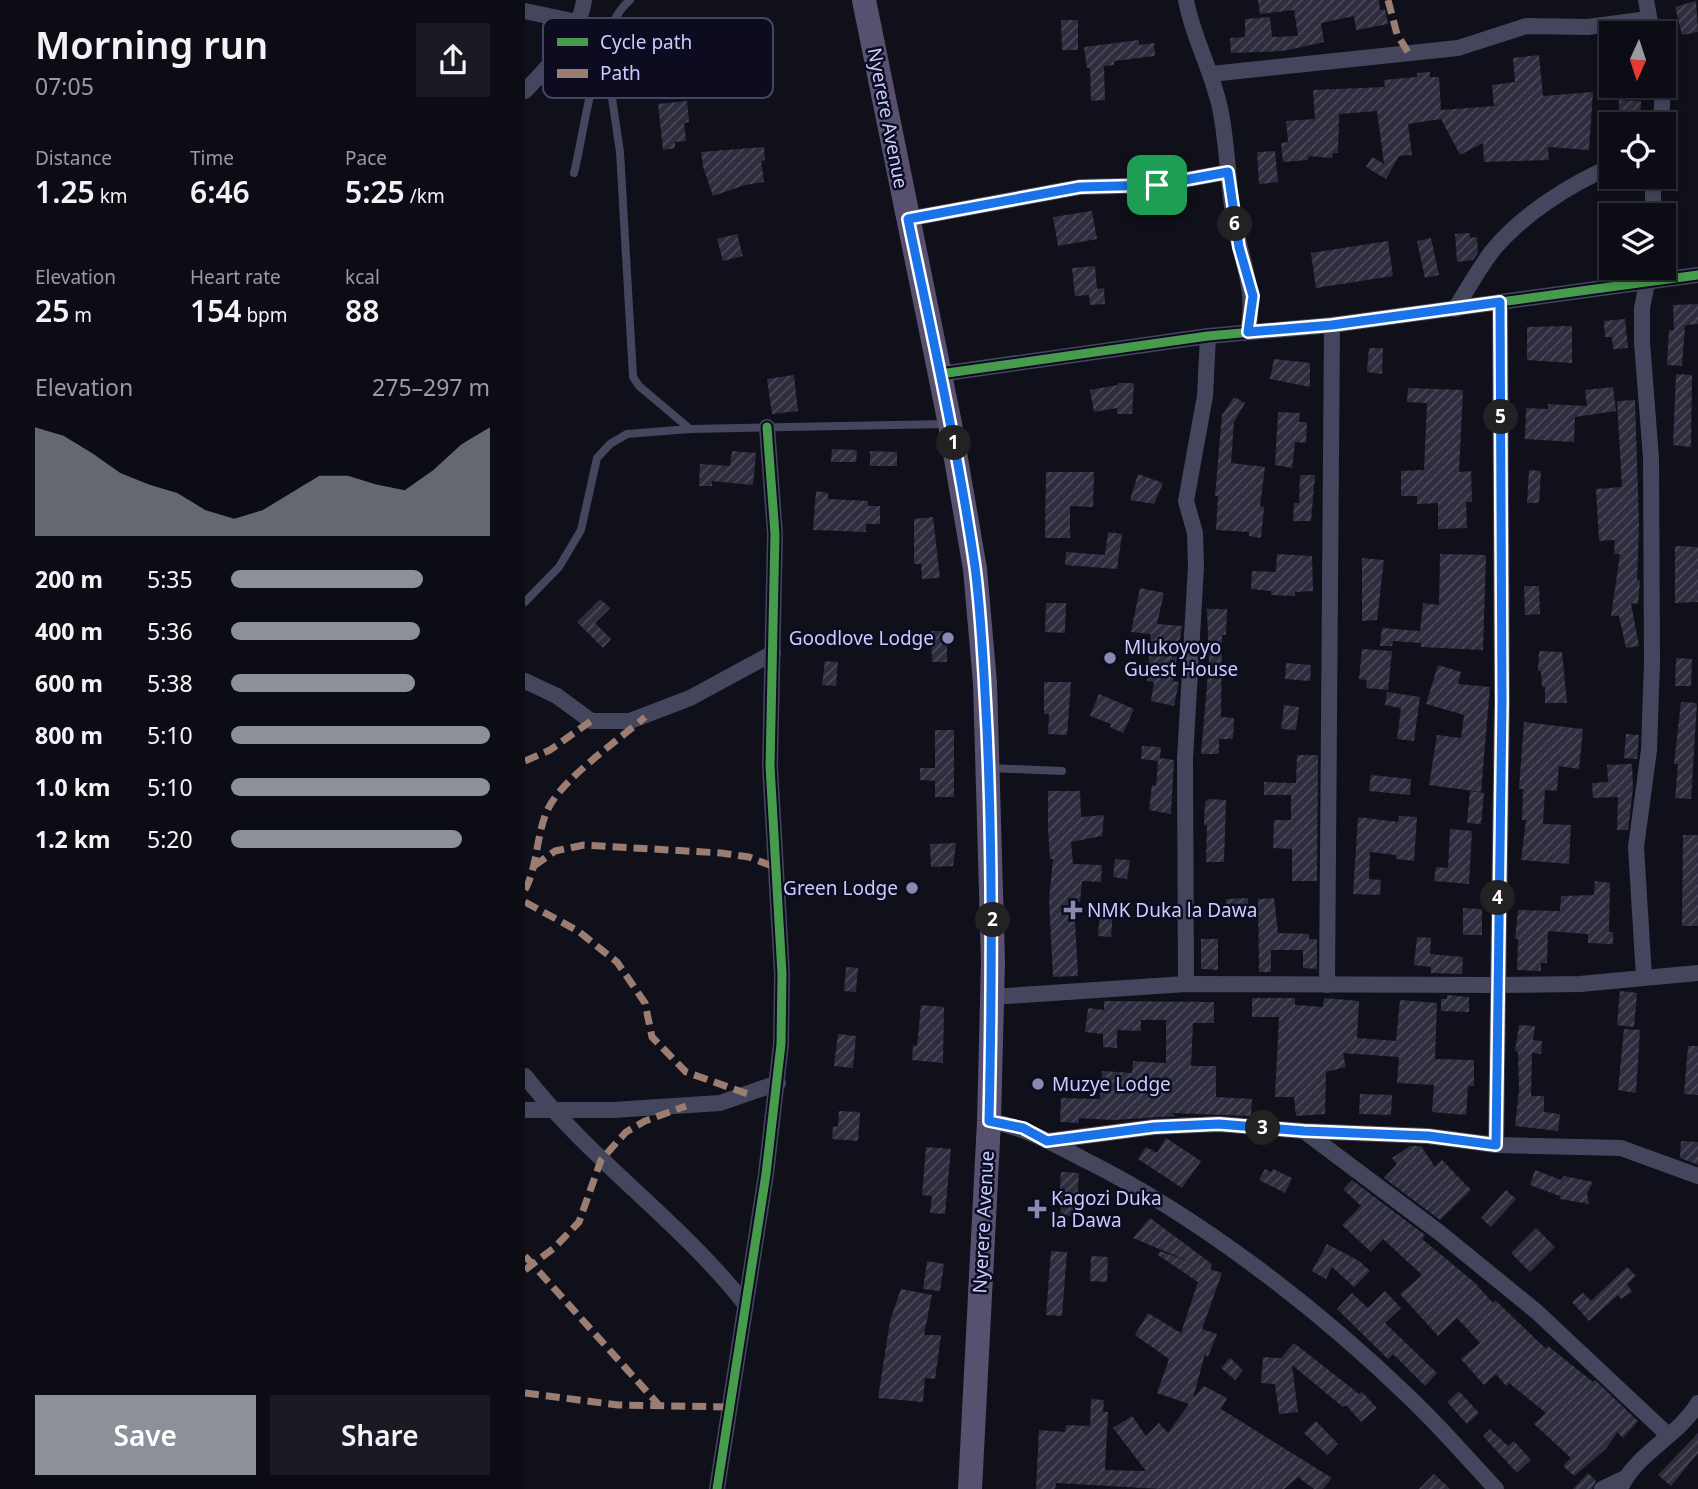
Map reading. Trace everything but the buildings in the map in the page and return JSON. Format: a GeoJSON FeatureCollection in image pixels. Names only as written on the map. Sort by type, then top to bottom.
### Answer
{"type":"FeatureCollection","features":[{"type":"Feature","properties":{"kind":"main road","name":"Nyerere Avenue"},"geometry":{"type":"LineString","coordinates":[[864,0],[950,424],[975,569],[989,767],[992,997],[989,1121],[969,1489]]}},
{"type":"Feature","properties":{"kind":"street"},"geometry":{"type":"LineString","coordinates":[[578,18],[584,0]]}},
{"type":"Feature","properties":{"kind":"street"},"geometry":{"type":"LineString","coordinates":[[1186,0],[1192,30],[1211,74],[1221,114],[1235,229],[1253,296],[1248,332]]}},
{"type":"Feature","properties":{"kind":"street"},"geometry":{"type":"LineString","coordinates":[[1649,1],[1650,21]]}},
{"type":"Feature","properties":{"kind":"street"},"geometry":{"type":"LineString","coordinates":[[525,11],[558,18]]}},
{"type":"Feature","properties":{"kind":"street"},"geometry":{"type":"LineString","coordinates":[[1211,74],[1458,48],[1526,26],[1599,27]]}},
{"type":"Feature","properties":{"kind":"street"},"geometry":{"type":"LineString","coordinates":[[525,91],[543,73]]}},
{"type":"Feature","properties":{"kind":"street"},"geometry":{"type":"LineString","coordinates":[[908,219],[1080,187],[1157,185],[1228,172]]}},
{"type":"Feature","properties":{"kind":"street"},"geometry":{"type":"LineString","coordinates":[[1455,309],[1492,251],[1518,224],[1599,173]]}},
{"type":"Feature","properties":{"kind":"street"},"geometry":{"type":"LineString","coordinates":[[1676,275],[1698,275]]}},
{"type":"Feature","properties":{"kind":"street"},"geometry":{"type":"LineString","coordinates":[[940,374],[1208,337],[1455,309],[1617,280]]}},
{"type":"Feature","properties":{"kind":"street"},"geometry":{"type":"LineString","coordinates":[[1644,977],[1636,847],[1649,750],[1653,662],[1651,458],[1642,342],[1643,309],[1648,280]]}},
{"type":"Feature","properties":{"kind":"street"},"geometry":{"type":"LineString","coordinates":[[1496,1145],[1502,702],[1500,302]]}},
{"type":"Feature","properties":{"kind":"street"},"geometry":{"type":"LineString","coordinates":[[1328,985],[1332,325]]}},
{"type":"Feature","properties":{"kind":"street"},"geometry":{"type":"LineString","coordinates":[[1186,984],[1185,759],[1196,566],[1195,533],[1186,502],[1205,396],[1208,337]]}},
{"type":"Feature","properties":{"kind":"street"},"geometry":{"type":"LineString","coordinates":[[717,1489],[728,1432],[778,1083],[782,974],[770,766],[775,534],[767,427]]}},
{"type":"Feature","properties":{"kind":"street"},"geometry":{"type":"LineString","coordinates":[[525,681],[557,696],[591,721],[630,721],[691,698],[773,653]]}},
{"type":"Feature","properties":{"kind":"street"},"geometry":{"type":"LineString","coordinates":[[992,997],[1186,984],[1580,984],[1698,973]]}},
{"type":"Feature","properties":{"kind":"street"},"geometry":{"type":"LineString","coordinates":[[525,1076],[601,1160],[660,1213],[745,1304]]}},
{"type":"Feature","properties":{"kind":"street"},"geometry":{"type":"LineString","coordinates":[[525,1110],[613,1110],[720,1103],[778,1083]]}},
{"type":"Feature","properties":{"kind":"street"},"geometry":{"type":"LineString","coordinates":[[989,1121],[1023,1128],[1136,1186],[1315,1314],[1408,1396],[1496,1489]]}},
{"type":"Feature","properties":{"kind":"street"},"geometry":{"type":"LineString","coordinates":[[1047,1141],[1191,1124],[1428,1136],[1496,1145],[1621,1148],[1698,1176]]}},
{"type":"Feature","properties":{"kind":"street"},"geometry":{"type":"LineString","coordinates":[[1304,1131],[1440,1233],[1537,1312],[1667,1434]]}},
{"type":"Feature","properties":{"kind":"street"},"geometry":{"type":"LineString","coordinates":[[1602,1489],[1622,1484],[1667,1434],[1690,1416],[1698,1403]]}},
{"type":"Feature","properties":{"kind":"lane"},"geometry":{"type":"LineString","coordinates":[[615,18],[619,9],[630,0]]}},
{"type":"Feature","properties":{"kind":"lane"},"geometry":{"type":"LineString","coordinates":[[574,173],[592,98]]}},
{"type":"Feature","properties":{"kind":"lane"},"geometry":{"type":"LineString","coordinates":[[612,98],[620,152],[633,377],[639,386],[690,429]]}},
{"type":"Feature","properties":{"kind":"lane"},"geometry":{"type":"LineString","coordinates":[[525,602],[559,567],[576,541],[585,522],[592,473],[603,450],[627,434],[690,429],[950,424]]}},
{"type":"Feature","properties":{"kind":"lane"},"geometry":{"type":"LineString","coordinates":[[989,767],[1062,771]]}},
{"type":"Feature","properties":{"kind":"marked path"},"geometry":{"type":"LineString","coordinates":[[1388,0],[1397,34],[1409,54]]}},
{"type":"Feature","properties":{"kind":"marked path"},"geometry":{"type":"LineString","coordinates":[[525,890],[543,821],[554,799],[591,761],[645,717]]}},
{"type":"Feature","properties":{"kind":"marked path"},"geometry":{"type":"LineString","coordinates":[[525,761],[550,750],[591,721]]}},
{"type":"Feature","properties":{"kind":"marked path"},"geometry":{"type":"LineString","coordinates":[[534,866],[555,851],[584,845],[721,853],[749,857],[777,868]]}},
{"type":"Feature","properties":{"kind":"marked path"},"geometry":{"type":"LineString","coordinates":[[525,902],[578,931],[617,962],[645,1003],[652,1037],[686,1072],[748,1094]]}},
{"type":"Feature","properties":{"kind":"marked path"},"geometry":{"type":"LineString","coordinates":[[525,1270],[554,1248],[579,1222],[601,1160],[626,1132],[645,1121],[686,1106]]}},
{"type":"Feature","properties":{"kind":"marked path"},"geometry":{"type":"LineString","coordinates":[[525,1256],[658,1404]]}},
{"type":"Feature","properties":{"kind":"marked path"},"geometry":{"type":"LineString","coordinates":[[525,1393],[618,1405],[732,1407]]}},
{"type":"Feature","properties":{"kind":"cycle path"},"geometry":{"type":"LineString","coordinates":[[940,374],[1208,336],[1332,325],[1698,275]]}},
{"type":"Feature","properties":{"kind":"cycle path"},"geometry":{"type":"LineString","coordinates":[[1496,1145],[1502,702],[1500,302]]}},
{"type":"Feature","properties":{"kind":"cycle path"},"geometry":{"type":"LineString","coordinates":[[717,1489],[766,1174],[781,1044],[782,974],[770,766],[775,534],[767,427]]}},
{"type":"Feature","properties":{"kind":"place","name":"Goodlove Lodge"},"geometry":{"type":"Point","coordinates":[948,638]}},
{"type":"Feature","properties":{"kind":"place","name":"Mlukoyoyo Guest House"},"geometry":{"type":"Point","coordinates":[1110,658]}},
{"type":"Feature","properties":{"kind":"place","name":"Green Lodge"},"geometry":{"type":"Point","coordinates":[912,888]}},
{"type":"Feature","properties":{"kind":"place","name":"NMK Duka la Dawa"},"geometry":{"type":"Point","coordinates":[1073,910]}},
{"type":"Feature","properties":{"kind":"place","name":"Muzye Lodge"},"geometry":{"type":"Point","coordinates":[1038,1084]}},
{"type":"Feature","properties":{"kind":"place","name":"Kagozi Duka la Dawa"},"geometry":{"type":"Point","coordinates":[1037,1209]}},
{"type":"Feature","properties":{"kind":"route"},"geometry":{"type":"LineString","coordinates":[[1228,172],[1239,247],[1253,296],[1248,332],[1332,325],[1500,302],[1502,702],[1495,1062],[1496,1145],[1428,1136],[1304,1131],[1219,1124],[1154,1127],[1047,1141],[1023,1128],[989,1121],[993,961],[990,794],[981,632],[975,569],[950,424],[908,219],[1080,187],[1157,185],[1207,178],[1228,172]]}}]}
